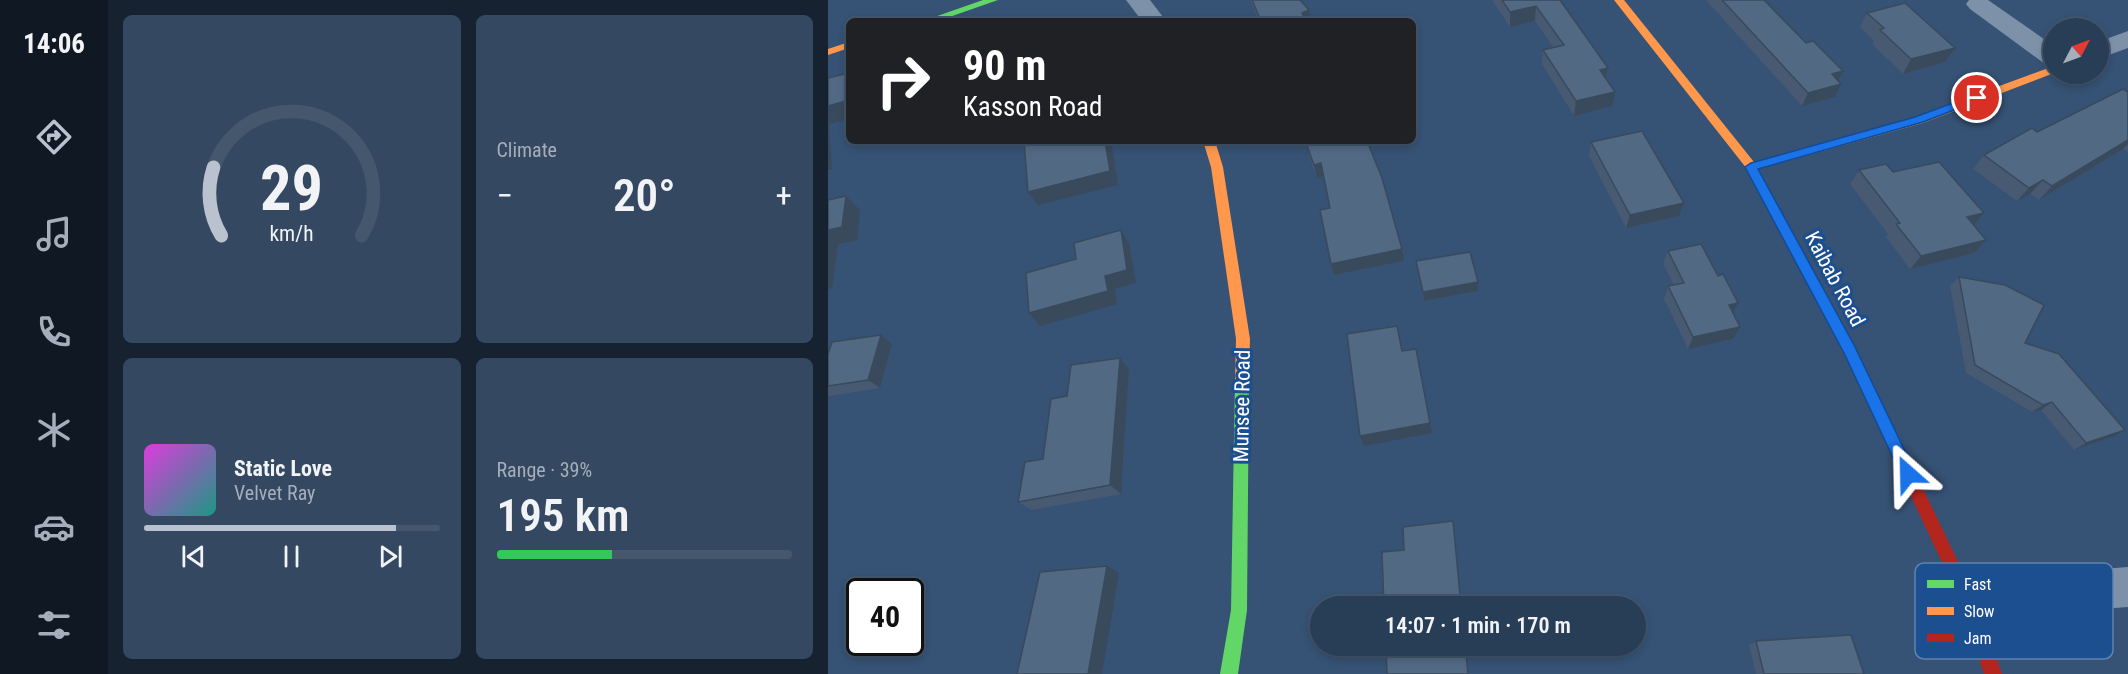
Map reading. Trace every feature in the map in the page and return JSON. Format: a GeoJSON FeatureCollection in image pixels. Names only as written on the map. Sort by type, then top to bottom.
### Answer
{"type":"FeatureCollection","features":[{"type":"Feature","properties":{"kind":"street"},"geometry":{"type":"LineString","coordinates":[[937,18],[993,0]]}},
{"type":"Feature","properties":{"kind":"street"},"geometry":{"type":"LineString","coordinates":[[1138,0],[1152,18]]}},
{"type":"Feature","properties":{"kind":"street","name":"Kaibab Road"},"geometry":{"type":"LineString","coordinates":[[1618,0],[1751,167],[1849,350],[1951,563]]}},
{"type":"Feature","properties":{"kind":"street"},"geometry":{"type":"LineString","coordinates":[[1978,4],[2043,50]]}},
{"type":"Feature","properties":{"kind":"street"},"geometry":{"type":"LineString","coordinates":[[2109,47],[2128,39]]}},
{"type":"Feature","properties":{"kind":"street"},"geometry":{"type":"LineString","coordinates":[[828,52],[846,46]]}},
{"type":"Feature","properties":{"kind":"street"},"geometry":{"type":"LineString","coordinates":[[1751,167],[1919,120],[2043,73]]}},
{"type":"Feature","properties":{"kind":"street","name":"Munsee Road"},"geometry":{"type":"LineString","coordinates":[[1210,144],[1217,166],[1243,339],[1239,610],[1229,674]]}},
{"type":"Feature","properties":{"kind":"street"},"geometry":{"type":"LineString","coordinates":[[2113,588],[2128,587]]}},
{"type":"Feature","properties":{"kind":"street","name":"Kaibab Road"},"geometry":{"type":"LineString","coordinates":[[1988,659],[1993,674]]}},
{"type":"Feature","properties":{"kind":"building"},"geometry":{"type":"Polygon","coordinates":[[[1252,0],[1300,0],[1309,10],[1302,13],[1304,18],[1260,18],[1252,0]]]}},
{"type":"Feature","properties":{"kind":"building"},"geometry":{"type":"Polygon","coordinates":[[[1502,0],[1560,0],[1608,68],[1600,70],[1615,92],[1576,101],[1543,50],[1564,45],[1536,6],[1510,12],[1502,0]]]}},
{"type":"Feature","properties":{"kind":"building"},"geometry":{"type":"Polygon","coordinates":[[[1722,0],[1764,0],[1806,43],[1813,41],[1843,71],[1832,74],[1841,84],[1808,93],[1722,0]]]}},
{"type":"Feature","properties":{"kind":"building"},"geometry":{"type":"Polygon","coordinates":[[[1905,3],[1955,48],[1911,59],[1880,30],[1884,28],[1867,13],[1905,3]]]}},
{"type":"Feature","properties":{"kind":"building"},"geometry":{"type":"Polygon","coordinates":[[[846,74],[846,101],[828,106],[828,78],[846,74]]]}},
{"type":"Feature","properties":{"kind":"building"},"geometry":{"type":"Polygon","coordinates":[[[2123,89],[2128,92],[2128,140],[2052,186],[2043,180],[2029,188],[1984,155],[2032,128],[2037,132],[2123,89]]]}},
{"type":"Feature","properties":{"kind":"building"},"geometry":{"type":"Polygon","coordinates":[[[1642,131],[1684,203],[1630,215],[1591,142],[1642,131]]]}},
{"type":"Feature","properties":{"kind":"building"},"geometry":{"type":"Polygon","coordinates":[[[1024,144],[1106,144],[1110,171],[1028,192],[1024,144]]]}},
{"type":"Feature","properties":{"kind":"building"},"geometry":{"type":"Polygon","coordinates":[[[1306,144],[1368,144],[1382,178],[1402,249],[1331,264],[1320,210],[1330,208],[1321,163],[1314,165],[1306,144]]]}},
{"type":"Feature","properties":{"kind":"building"},"geometry":{"type":"Polygon","coordinates":[[[1939,162],[1984,213],[1967,217],[1986,240],[1921,256],[1896,224],[1900,223],[1859,170],[1886,164],[1893,172],[1939,162]]]}},
{"type":"Feature","properties":{"kind":"building"},"geometry":{"type":"Polygon","coordinates":[[[846,196],[842,227],[828,230],[828,200],[846,196]]]}},
{"type":"Feature","properties":{"kind":"building"},"geometry":{"type":"Polygon","coordinates":[[[1121,230],[1127,270],[1105,276],[1108,291],[1029,313],[1026,273],[1076,259],[1074,243],[1121,230]]]}},
{"type":"Feature","properties":{"kind":"building"},"geometry":{"type":"Polygon","coordinates":[[[1701,244],[1718,276],[1723,274],[1738,303],[1729,305],[1740,327],[1693,337],[1668,286],[1684,283],[1668,251],[1701,244]]]}},
{"type":"Feature","properties":{"kind":"building"},"geometry":{"type":"Polygon","coordinates":[[[1470,252],[1478,282],[1423,292],[1416,261],[1470,252]]]}},
{"type":"Feature","properties":{"kind":"building"},"geometry":{"type":"Polygon","coordinates":[[[1959,277],[2005,285],[2044,305],[2025,343],[2059,354],[2125,430],[2086,443],[2052,402],[2043,405],[1975,365],[1959,277]]]}},
{"type":"Feature","properties":{"kind":"building"},"geometry":{"type":"Polygon","coordinates":[[[1397,326],[1402,351],[1416,349],[1430,423],[1360,436],[1347,334],[1397,326]]]}},
{"type":"Feature","properties":{"kind":"building"},"geometry":{"type":"Polygon","coordinates":[[[881,335],[868,380],[828,386],[828,354],[832,342],[881,335]]]}},
{"type":"Feature","properties":{"kind":"building"},"geometry":{"type":"Polygon","coordinates":[[[1120,358],[1110,485],[1018,502],[1025,462],[1043,459],[1051,399],[1067,396],[1071,365],[1120,358]]]}},
{"type":"Feature","properties":{"kind":"building"},"geometry":{"type":"Polygon","coordinates":[[[1453,521],[1460,596],[1384,596],[1382,552],[1404,550],[1403,527],[1453,521]]]}},
{"type":"Feature","properties":{"kind":"building"},"geometry":{"type":"Polygon","coordinates":[[[1107,566],[1088,674],[1017,674],[1040,572],[1107,566]]]}},
{"type":"Feature","properties":{"kind":"building"},"geometry":{"type":"Polygon","coordinates":[[[1851,635],[1864,674],[1764,674],[1756,641],[1851,635]]]}},
{"type":"Feature","properties":{"kind":"building"},"geometry":{"type":"Polygon","coordinates":[[[1386,656],[1466,656],[1468,674],[1387,674],[1386,656]]]}},
{"type":"Feature","properties":{"kind":"traffic: fast"},"geometry":{"type":"LineString","coordinates":[[937,18],[993,0]]}},
{"type":"Feature","properties":{"kind":"traffic: fast"},"geometry":{"type":"LineString","coordinates":[[1229,674],[1239,610],[1242,379]]}},
{"type":"Feature","properties":{"kind":"traffic: slow"},"geometry":{"type":"LineString","coordinates":[[1619,0],[1751,167],[1853,357]]}},
{"type":"Feature","properties":{"kind":"traffic: slow"},"geometry":{"type":"LineString","coordinates":[[828,52],[846,46]]}},
{"type":"Feature","properties":{"kind":"traffic: slow"},"geometry":{"type":"LineString","coordinates":[[1751,167],[1919,120],[2043,73]]}},
{"type":"Feature","properties":{"kind":"traffic: slow"},"geometry":{"type":"LineString","coordinates":[[1210,144],[1217,167],[1243,339],[1242,379]]}},
{"type":"Feature","properties":{"kind":"traffic: jam"},"geometry":{"type":"LineString","coordinates":[[1853,357],[1950,563]]}},
{"type":"Feature","properties":{"kind":"traffic: jam"},"geometry":{"type":"LineString","coordinates":[[1988,659],[1993,674]]}},
{"type":"Feature","properties":{"kind":"route"},"geometry":{"type":"LineString","coordinates":[[1908,474],[1849,350],[1751,167],[1919,120],[1977,98]]}}]}
